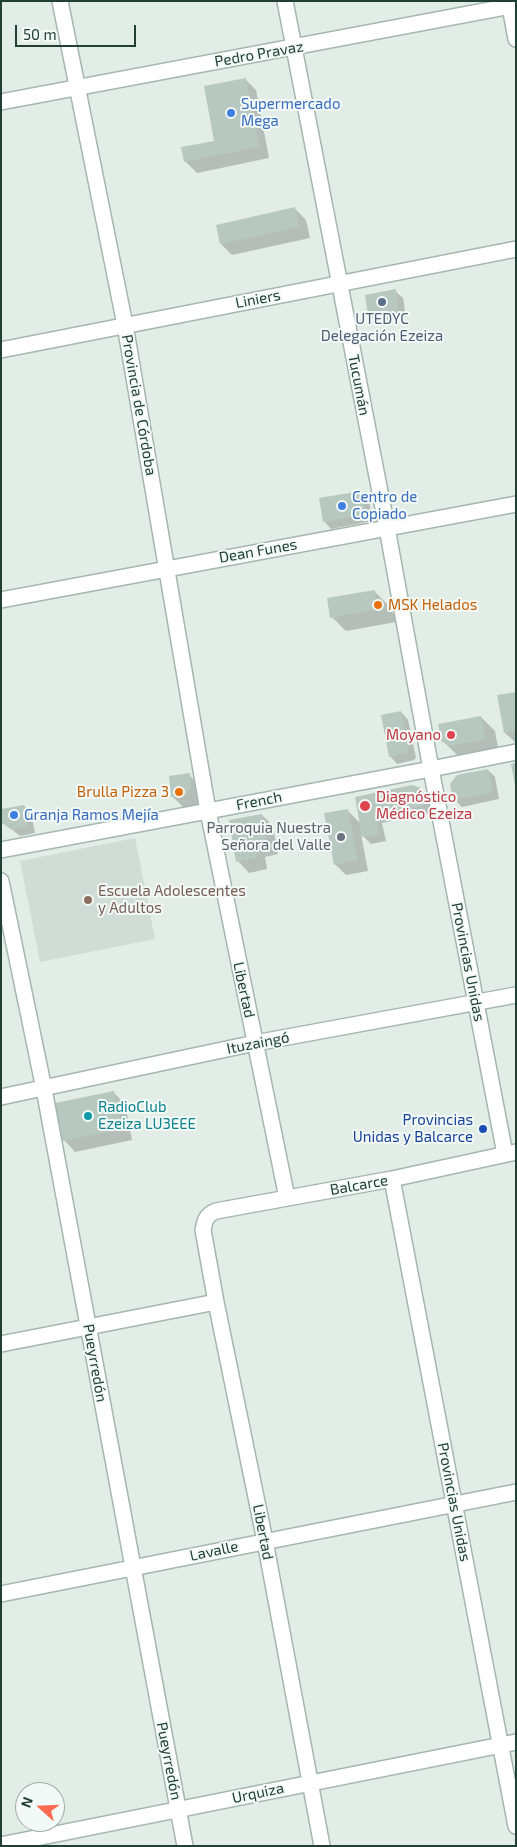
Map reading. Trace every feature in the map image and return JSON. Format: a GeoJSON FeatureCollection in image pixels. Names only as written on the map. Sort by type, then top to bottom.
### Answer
{"type":"FeatureCollection","features":[{"type":"Feature","properties":{"kind":"street","name":"Provincia de Córdoba"},"geometry":{"type":"LineString","coordinates":[[60,1],[125,326],[208,811]]}},
{"type":"Feature","properties":{"kind":"street","name":"Tucumán"},"geometry":{"type":"LineString","coordinates":[[285,1],[387,528],[431,769]]}},
{"type":"Feature","properties":{"kind":"street","name":"Pedro Pravaz"},"geometry":{"type":"LineString","coordinates":[[1,102],[511,4]]}},
{"type":"Feature","properties":{"kind":"street"},"geometry":{"type":"LineString","coordinates":[[511,4],[516,39]]}},
{"type":"Feature","properties":{"kind":"street","name":"Liniers"},"geometry":{"type":"LineString","coordinates":[[1,350],[516,249]]}},
{"type":"Feature","properties":{"kind":"street","name":"Dean Funes"},"geometry":{"type":"LineString","coordinates":[[1,600],[516,504]]}},
{"type":"Feature","properties":{"kind":"street","name":"French"},"geometry":{"type":"LineString","coordinates":[[1,850],[516,752]]}},
{"type":"Feature","properties":{"kind":"street","name":"Provincias Unidas"},"geometry":{"type":"LineString","coordinates":[[431,769],[476,1003],[510,1153]]}},
{"type":"Feature","properties":{"kind":"street","name":"Libertad"},"geometry":{"type":"LineString","coordinates":[[208,811],[287,1198]]}},
{"type":"Feature","properties":{"kind":"street","name":"Pueyrredón"},"geometry":{"type":"LineString","coordinates":[[1,881],[44,1089],[184,1846]]}},
{"type":"Feature","properties":{"kind":"street","name":"Ituzaingó"},"geometry":{"type":"LineString","coordinates":[[1,1097],[255,1042],[516,995]]}},
{"type":"Feature","properties":{"kind":"street","name":"Balcarce"},"geometry":{"type":"LineString","coordinates":[[204,1219],[216,1211],[392,1179],[510,1153]]}},
{"type":"Feature","properties":{"kind":"street","name":"Provincias Unidas"},"geometry":{"type":"LineString","coordinates":[[392,1179],[516,1826]]}},
{"type":"Feature","properties":{"kind":"street","name":"Libertad"},"geometry":{"type":"LineString","coordinates":[[204,1219],[203,1230],[216,1302],[265,1541],[322,1846]]}},
{"type":"Feature","properties":{"kind":"street"},"geometry":{"type":"LineString","coordinates":[[1,1344],[216,1302]]}},
{"type":"Feature","properties":{"kind":"street","name":"Lavalle"},"geometry":{"type":"LineString","coordinates":[[1,1594],[516,1492]]}},
{"type":"Feature","properties":{"kind":"street","name":"Urquiza"},"geometry":{"type":"LineString","coordinates":[[1,1845],[516,1742]]}},
{"type":"Feature","properties":{"kind":"shaded area","name":"Escuela Adolescentes y Adultos"},"geometry":{"type":"Polygon","coordinates":[[[135,838],[155,939],[40,962],[20,861],[135,838]]]}},
{"type":"Feature","properties":{"kind":"building","name":"Supermercado Mega"},"geometry":{"type":"Polygon","coordinates":[[[246,78],[259,147],[184,162],[181,147],[214,141],[204,86],[246,78]]]}},
{"type":"Feature","properties":{"kind":"building"},"geometry":{"type":"Polygon","coordinates":[[[295,207],[299,227],[220,244],[216,225],[295,207]]]}},
{"type":"Feature","properties":{"kind":"building","name":"UTEDYC Delegación Ezeiza"},"geometry":{"type":"Polygon","coordinates":[[[396,289],[399,310],[368,315],[365,295],[396,289]]]}},
{"type":"Feature","properties":{"kind":"building","name":"Centro de Copiado"},"geometry":{"type":"Polygon","coordinates":[[[362,491],[366,514],[323,522],[319,498],[362,491]]]}},
{"type":"Feature","properties":{"kind":"building"},"geometry":{"type":"Polygon","coordinates":[[[375,590],[376,599],[380,598],[382,608],[330,618],[327,598],[375,590]]]}},
{"type":"Feature","properties":{"kind":"building"},"geometry":{"type":"Polygon","coordinates":[[[516,692],[516,731],[504,733],[497,695],[516,692]]]}},
{"type":"Feature","properties":{"kind":"building"},"geometry":{"type":"Polygon","coordinates":[[[401,711],[409,750],[407,753],[389,757],[381,715],[401,711]]]}},
{"type":"Feature","properties":{"kind":"building"},"geometry":{"type":"Polygon","coordinates":[[[481,716],[486,739],[451,746],[441,741],[438,724],[481,716]]]}},
{"type":"Feature","properties":{"kind":"building"},"geometry":{"type":"Polygon","coordinates":[[[516,763],[516,785],[515,785],[511,764],[516,763]]]}},
{"type":"Feature","properties":{"kind":"building"},"geometry":{"type":"Polygon","coordinates":[[[488,769],[493,792],[453,800],[450,784],[457,775],[488,769]]]}},
{"type":"Feature","properties":{"kind":"building"},"geometry":{"type":"Polygon","coordinates":[[[190,773],[191,787],[186,795],[171,797],[169,776],[190,773]]]}},
{"type":"Feature","properties":{"kind":"building"},"geometry":{"type":"Polygon","coordinates":[[[412,785],[421,788],[424,806],[376,816],[379,834],[362,837],[355,797],[412,785]]]}},
{"type":"Feature","properties":{"kind":"building","name":"Granja Ramos Mejía"},"geometry":{"type":"Polygon","coordinates":[[[24,805],[28,826],[12,830],[2,823],[1,809],[24,805]]]}},
{"type":"Feature","properties":{"kind":"building","name":"Parroquia Nuestra Señora del Valle"},"geometry":{"type":"Polygon","coordinates":[[[348,809],[358,860],[334,865],[324,813],[348,809]]]}},
{"type":"Feature","properties":{"kind":"building"},"geometry":{"type":"Polygon","coordinates":[[[262,814],[267,843],[255,846],[257,858],[236,862],[229,820],[262,814]]]}},
{"type":"Feature","properties":{"kind":"building","name":"RadioClub Ezeiza LU3EEE"},"geometry":{"type":"Polygon","coordinates":[[[114,1091],[122,1129],[62,1141],[55,1103],[114,1091]]]}},
{"type":"Feature","properties":{"kind":"place","name":"Supermercado Mega"},"geometry":{"type":"Point","coordinates":[231,113]}},
{"type":"Feature","properties":{"kind":"place","name":"UTEDYC Delegación Ezeiza"},"geometry":{"type":"Point","coordinates":[382,302]}},
{"type":"Feature","properties":{"kind":"place","name":"Centro de Copiado"},"geometry":{"type":"Point","coordinates":[342,506]}},
{"type":"Feature","properties":{"kind":"place","name":"MSK Helados"},"geometry":{"type":"Point","coordinates":[378,605]}},
{"type":"Feature","properties":{"kind":"place","name":"Moyano"},"geometry":{"type":"Point","coordinates":[451,735]}},
{"type":"Feature","properties":{"kind":"place","name":"Brulla Pizza 3"},"geometry":{"type":"Point","coordinates":[179,792]}},
{"type":"Feature","properties":{"kind":"place","name":"Diagnóstico Médico Ezeiza"},"geometry":{"type":"Point","coordinates":[365,806]}},
{"type":"Feature","properties":{"kind":"place","name":"Granja Ramos Mejía"},"geometry":{"type":"Point","coordinates":[14,815]}},
{"type":"Feature","properties":{"kind":"place","name":"Parroquia Nuestra Señora del Valle"},"geometry":{"type":"Point","coordinates":[341,837]}},
{"type":"Feature","properties":{"kind":"place","name":"Escuela Adolescentes y Adultos"},"geometry":{"type":"Point","coordinates":[88,900]}},
{"type":"Feature","properties":{"kind":"place","name":"RadioClub Ezeiza LU3EEE"},"geometry":{"type":"Point","coordinates":[88,1116]}},
{"type":"Feature","properties":{"kind":"place","name":"Provincias Unidas y Balcarce"},"geometry":{"type":"Point","coordinates":[483,1129]}}]}
